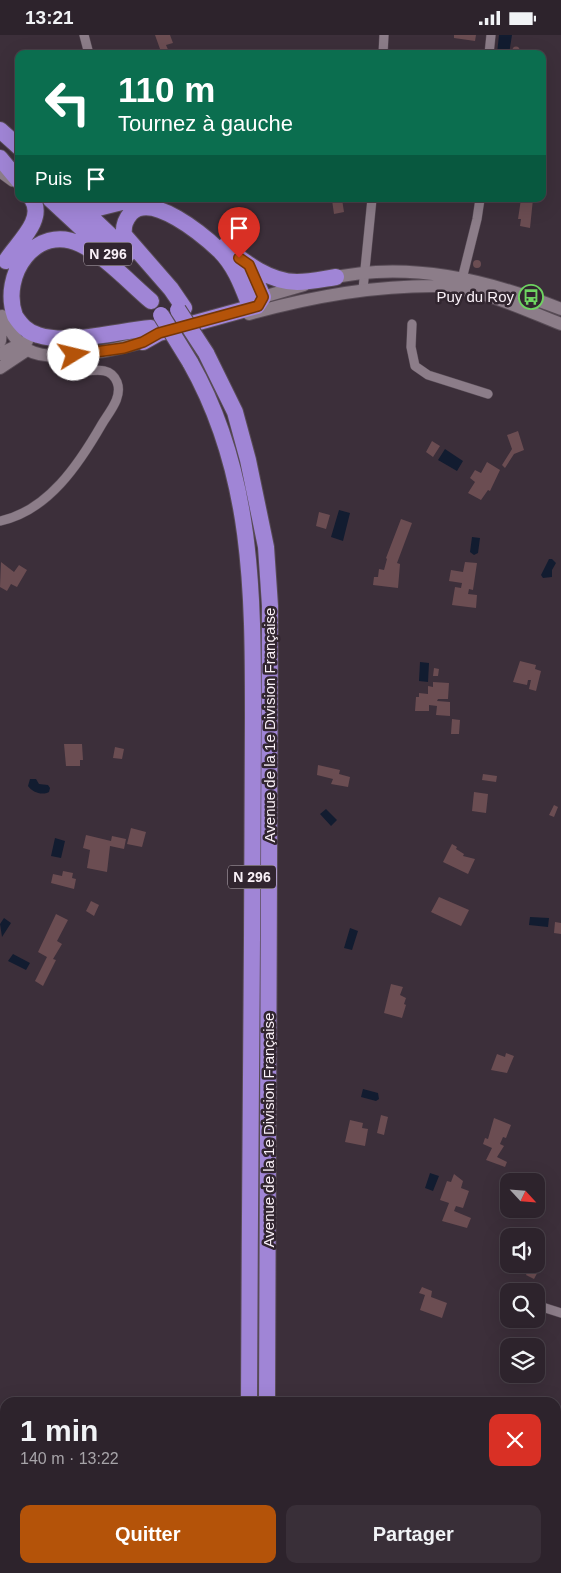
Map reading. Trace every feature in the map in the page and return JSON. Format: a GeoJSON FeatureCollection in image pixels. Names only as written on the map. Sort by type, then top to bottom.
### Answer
{"type":"FeatureCollection","features":[{"type":"Feature","properties":{"kind":"highway"},"geometry":{"type":"LineString","coordinates":[[0,130],[15,143]]}},
{"type":"Feature","properties":{"kind":"highway"},"geometry":{"type":"LineString","coordinates":[[0,152],[15,166]]}},
{"type":"Feature","properties":{"kind":"highway"},"geometry":{"type":"LineString","coordinates":[[0,158],[15,176]]}},
{"type":"Feature","properties":{"kind":"highway"},"geometry":{"type":"LineString","coordinates":[[0,276],[6,261],[31,226],[36,213],[33,202]]}},
{"type":"Feature","properties":{"kind":"highway","name":"N 296"},"geometry":{"type":"LineString","coordinates":[[53,202],[118,263],[151,301],[148,329]]}},
{"type":"Feature","properties":{"kind":"highway","name":"Avenue de la 1e Division Française"},"geometry":{"type":"LineString","coordinates":[[75,202],[144,269],[181,309],[208,351],[235,412],[262,519],[266,547],[271,635],[267,1397]]}},
{"type":"Feature","properties":{"kind":"highway"},"geometry":{"type":"LineString","coordinates":[[87,202],[98,208],[132,202]]}},
{"type":"Feature","properties":{"kind":"highway"},"geometry":{"type":"LineString","coordinates":[[138,202],[138,208],[126,220],[124,235],[171,289],[181,309]]}},
{"type":"Feature","properties":{"kind":"highway"},"geometry":{"type":"LineString","coordinates":[[141,202],[174,217],[220,251],[232,265],[256,301]]}},
{"type":"Feature","properties":{"kind":"highway"},"geometry":{"type":"LineString","coordinates":[[144,202],[175,207],[249,265],[272,277],[297,282],[336,277]]}},
{"type":"Feature","properties":{"kind":"highway"},"geometry":{"type":"LineString","coordinates":[[151,301],[81,244],[71,240],[50,240],[30,249],[15,263],[8,281],[7,298],[27,341],[148,329],[159,333],[256,301]]}},
{"type":"Feature","properties":{"kind":"highway"},"geometry":{"type":"LineString","coordinates":[[249,265],[256,301]]}},
{"type":"Feature","properties":{"kind":"highway","name":"Avenue de la 1e Division Française"},"geometry":{"type":"LineString","coordinates":[[148,329],[190,362],[208,398],[230,456],[245,529],[250,574],[253,626],[253,817],[249,1397]]}},
{"type":"Feature","properties":{"kind":"main road"},"geometry":{"type":"LineString","coordinates":[[256,301],[428,273],[461,283],[526,311],[557,320]]}},
{"type":"Feature","properties":{"kind":"main road"},"geometry":{"type":"LineString","coordinates":[[256,301],[336,277],[364,282],[422,281],[441,287],[461,283],[508,289],[556,307]]}},
{"type":"Feature","properties":{"kind":"main road"},"geometry":{"type":"LineString","coordinates":[[1,311],[27,341],[59,355],[124,348],[148,329],[311,298],[364,282]]}},
{"type":"Feature","properties":{"kind":"main road"},"geometry":{"type":"LineString","coordinates":[[0,341],[1,311]]}},
{"type":"Feature","properties":{"kind":"main road"},"geometry":{"type":"LineString","coordinates":[[0,353],[27,341]]}},
{"type":"Feature","properties":{"kind":"main road"},"geometry":{"type":"LineString","coordinates":[[0,368],[27,341]]}},
{"type":"Feature","properties":{"kind":"street"},"geometry":{"type":"LineString","coordinates":[[84,35],[88,50]]}},
{"type":"Feature","properties":{"kind":"street"},"geometry":{"type":"LineString","coordinates":[[383,50],[384,35]]}},
{"type":"Feature","properties":{"kind":"street"},"geometry":{"type":"LineString","coordinates":[[489,50],[491,35]]}},
{"type":"Feature","properties":{"kind":"street"},"geometry":{"type":"LineString","coordinates":[[0,173],[15,184]]}},
{"type":"Feature","properties":{"kind":"street"},"geometry":{"type":"LineString","coordinates":[[364,282],[372,202]]}},
{"type":"Feature","properties":{"kind":"street"},"geometry":{"type":"LineString","coordinates":[[461,283],[480,202]]}},
{"type":"Feature","properties":{"kind":"street"},"geometry":{"type":"LineString","coordinates":[[526,311],[532,307],[542,310],[556,307]]}},
{"type":"Feature","properties":{"kind":"street"},"geometry":{"type":"LineString","coordinates":[[412,323],[411,347],[415,366],[428,375],[488,394]]}},
{"type":"Feature","properties":{"kind":"street"},"geometry":{"type":"LineString","coordinates":[[0,521],[18,517],[49,494],[68,476],[92,443],[118,394],[117,382],[112,375],[105,371],[68,371],[62,367],[59,355]]}},
{"type":"Feature","properties":{"kind":"street"},"geometry":{"type":"LineString","coordinates":[[545,1308],[561,1313]]}},
{"type":"Feature","properties":{"kind":"water"},"geometry":{"type":"Polygon","coordinates":[[[499,35],[512,35],[510,50],[497,50],[499,35]]]}},
{"type":"Feature","properties":{"kind":"water"},"geometry":{"type":"Polygon","coordinates":[[[445,449],[463,461],[457,471],[438,460],[445,449]]]}},
{"type":"Feature","properties":{"kind":"water"},"geometry":{"type":"Polygon","coordinates":[[[339,510],[350,513],[343,541],[331,537],[339,510]]]}},
{"type":"Feature","properties":{"kind":"water"},"geometry":{"type":"Polygon","coordinates":[[[472,537],[480,538],[478,553],[474,555],[470,552],[472,537]]]}},
{"type":"Feature","properties":{"kind":"water"},"geometry":{"type":"Polygon","coordinates":[[[549,559],[556,563],[552,570],[552,577],[543,578],[541,575],[549,559]]]}},
{"type":"Feature","properties":{"kind":"water"},"geometry":{"type":"Polygon","coordinates":[[[420,662],[429,663],[428,682],[419,681],[420,662]]]}},
{"type":"Feature","properties":{"kind":"water"},"geometry":{"type":"Polygon","coordinates":[[[30,779],[36,779],[39,784],[48,785],[50,788],[49,792],[37,793],[32,790],[28,786],[30,779]]]}},
{"type":"Feature","properties":{"kind":"water"},"geometry":{"type":"Polygon","coordinates":[[[326,809],[337,820],[331,826],[320,814],[326,809]]]}},
{"type":"Feature","properties":{"kind":"water"},"geometry":{"type":"Polygon","coordinates":[[[55,838],[65,841],[61,858],[51,856],[55,838]]]}},
{"type":"Feature","properties":{"kind":"water"},"geometry":{"type":"Polygon","coordinates":[[[530,917],[549,918],[548,927],[529,925],[530,917]]]}},
{"type":"Feature","properties":{"kind":"water"},"geometry":{"type":"Polygon","coordinates":[[[4,918],[11,923],[2,937],[0,924],[4,918]]]}},
{"type":"Feature","properties":{"kind":"water"},"geometry":{"type":"Polygon","coordinates":[[[350,928],[358,931],[352,950],[344,948],[350,928]]]}},
{"type":"Feature","properties":{"kind":"water"},"geometry":{"type":"Polygon","coordinates":[[[13,954],[30,963],[26,970],[8,961],[13,954]]]}},
{"type":"Feature","properties":{"kind":"water"},"geometry":{"type":"Polygon","coordinates":[[[363,1089],[378,1093],[379,1099],[376,1101],[361,1097],[363,1089]]]}},
{"type":"Feature","properties":{"kind":"water"},"geometry":{"type":"Polygon","coordinates":[[[430,1173],[439,1176],[433,1191],[425,1188],[430,1173]]]}},
{"type":"Feature","properties":{"kind":"building"},"geometry":{"type":"Polygon","coordinates":[[[155,35],[170,35],[173,43],[166,45],[168,50],[158,50],[160,49],[155,35]]]}},
{"type":"Feature","properties":{"kind":"building"},"geometry":{"type":"Polygon","coordinates":[[[454,35],[476,35],[475,41],[454,38],[454,35]]]}},
{"type":"Feature","properties":{"kind":"building"},"geometry":{"type":"Polygon","coordinates":[[[513,47],[519,47],[520,50],[512,50],[513,47]]]}},
{"type":"Feature","properties":{"kind":"building"},"geometry":{"type":"Polygon","coordinates":[[[332,202],[342,202],[344,212],[334,214],[332,202]]]}},
{"type":"Feature","properties":{"kind":"building"},"geometry":{"type":"Polygon","coordinates":[[[521,202],[533,202],[530,228],[520,226],[521,219],[518,219],[521,202]]]}},
{"type":"Feature","properties":{"kind":"building"},"geometry":{"type":"Polygon","coordinates":[[[477,260],[481,264],[477,268],[473,264],[477,260]]]}},
{"type":"Feature","properties":{"kind":"building"},"geometry":{"type":"Polygon","coordinates":[[[518,431],[524,450],[514,454],[505,468],[502,465],[512,449],[507,435],[518,431]]]}},
{"type":"Feature","properties":{"kind":"building"},"geometry":{"type":"Polygon","coordinates":[[[432,441],[440,446],[433,457],[426,452],[432,441]]]}},
{"type":"Feature","properties":{"kind":"building"},"geometry":{"type":"Polygon","coordinates":[[[487,462],[500,470],[490,491],[488,490],[481,500],[468,493],[475,482],[470,478],[475,470],[481,473],[487,462]]]}},
{"type":"Feature","properties":{"kind":"building"},"geometry":{"type":"Polygon","coordinates":[[[319,512],[330,515],[326,529],[316,526],[319,512]]]}},
{"type":"Feature","properties":{"kind":"building"},"geometry":{"type":"Polygon","coordinates":[[[401,519],[412,523],[397,563],[400,564],[398,588],[373,585],[374,577],[378,577],[379,569],[384,570],[386,558],[401,519]]]}},
{"type":"Feature","properties":{"kind":"building"},"geometry":{"type":"Polygon","coordinates":[[[1,562],[14,572],[19,565],[27,570],[17,587],[11,584],[7,591],[0,587],[1,562]]]}},
{"type":"Feature","properties":{"kind":"building"},"geometry":{"type":"Polygon","coordinates":[[[465,562],[477,563],[473,590],[469,589],[468,594],[477,595],[476,608],[452,605],[455,587],[461,588],[462,583],[449,581],[451,570],[463,572],[465,562]]]}},
{"type":"Feature","properties":{"kind":"building"},"geometry":{"type":"Polygon","coordinates":[[[520,661],[536,665],[535,669],[541,671],[536,691],[529,689],[531,680],[528,680],[527,685],[513,682],[520,661]]]}},
{"type":"Feature","properties":{"kind":"building"},"geometry":{"type":"Polygon","coordinates":[[[434,668],[439,669],[438,676],[433,676],[434,668]]]}},
{"type":"Feature","properties":{"kind":"building"},"geometry":{"type":"Polygon","coordinates":[[[433,682],[449,683],[448,699],[438,699],[437,701],[450,702],[450,716],[436,715],[437,706],[429,705],[429,711],[415,711],[416,697],[419,697],[419,693],[428,694],[428,686],[433,687],[433,682]]]}},
{"type":"Feature","properties":{"kind":"building"},"geometry":{"type":"Polygon","coordinates":[[[452,719],[460,720],[459,734],[451,734],[452,719]]]}},
{"type":"Feature","properties":{"kind":"building"},"geometry":{"type":"Polygon","coordinates":[[[64,744],[82,744],[83,760],[80,760],[80,766],[66,766],[64,744]]]}},
{"type":"Feature","properties":{"kind":"building"},"geometry":{"type":"Polygon","coordinates":[[[115,747],[124,749],[122,759],[113,758],[115,747]]]}},
{"type":"Feature","properties":{"kind":"building"},"geometry":{"type":"Polygon","coordinates":[[[318,765],[340,770],[339,774],[350,777],[348,787],[331,784],[333,779],[317,775],[318,765]]]}},
{"type":"Feature","properties":{"kind":"building"},"geometry":{"type":"Polygon","coordinates":[[[483,774],[497,776],[496,782],[482,780],[483,774]]]}},
{"type":"Feature","properties":{"kind":"building"},"geometry":{"type":"Polygon","coordinates":[[[474,792],[488,794],[486,813],[472,811],[474,792]]]}},
{"type":"Feature","properties":{"kind":"building"},"geometry":{"type":"Polygon","coordinates":[[[554,805],[558,807],[554,817],[549,815],[554,805]]]}},
{"type":"Feature","properties":{"kind":"building"},"geometry":{"type":"Polygon","coordinates":[[[131,828],[146,832],[142,847],[127,844],[131,828]]]}},
{"type":"Feature","properties":{"kind":"building"},"geometry":{"type":"Polygon","coordinates":[[[86,835],[111,841],[112,836],[126,839],[124,849],[110,846],[107,872],[87,868],[90,850],[83,848],[86,835]]]}},
{"type":"Feature","properties":{"kind":"building"},"geometry":{"type":"Polygon","coordinates":[[[452,844],[464,854],[463,856],[475,859],[468,874],[443,862],[452,844]]]}},
{"type":"Feature","properties":{"kind":"building"},"geometry":{"type":"Polygon","coordinates":[[[63,871],[73,873],[72,878],[76,879],[74,889],[51,883],[53,874],[62,876],[63,871]]]}},
{"type":"Feature","properties":{"kind":"building"},"geometry":{"type":"Polygon","coordinates":[[[439,897],[469,910],[461,926],[431,912],[439,897]]]}},
{"type":"Feature","properties":{"kind":"building"},"geometry":{"type":"Polygon","coordinates":[[[91,901],[99,905],[94,916],[86,911],[91,901]]]}},
{"type":"Feature","properties":{"kind":"building"},"geometry":{"type":"Polygon","coordinates":[[[56,914],[68,920],[57,941],[62,944],[53,959],[56,960],[43,986],[35,981],[47,957],[38,952],[56,914]]]}},
{"type":"Feature","properties":{"kind":"building"},"geometry":{"type":"Polygon","coordinates":[[[555,922],[561,923],[561,934],[554,933],[555,922]]]}},
{"type":"Feature","properties":{"kind":"building"},"geometry":{"type":"Polygon","coordinates":[[[391,984],[403,987],[400,995],[406,998],[404,1004],[406,1005],[402,1018],[384,1013],[391,984]]]}},
{"type":"Feature","properties":{"kind":"building"},"geometry":{"type":"Polygon","coordinates":[[[506,1053],[514,1056],[507,1073],[491,1070],[497,1054],[505,1057],[506,1053]]]}},
{"type":"Feature","properties":{"kind":"building"},"geometry":{"type":"Polygon","coordinates":[[[381,1115],[388,1117],[384,1135],[377,1133],[381,1115]]]}},
{"type":"Feature","properties":{"kind":"building"},"geometry":{"type":"Polygon","coordinates":[[[494,1118],[511,1125],[506,1138],[503,1137],[500,1144],[504,1146],[497,1157],[507,1162],[505,1167],[486,1160],[492,1148],[483,1144],[485,1138],[488,1139],[494,1118]]]}},
{"type":"Feature","properties":{"kind":"building"},"geometry":{"type":"Polygon","coordinates":[[[350,1120],[363,1123],[362,1128],[368,1129],[365,1146],[345,1142],[350,1120]]]}},
{"type":"Feature","properties":{"kind":"building"},"geometry":{"type":"Polygon","coordinates":[[[454,1174],[463,1181],[461,1188],[469,1191],[463,1208],[456,1206],[454,1211],[471,1218],[467,1228],[442,1221],[449,1203],[440,1200],[447,1181],[451,1182],[454,1174]]]}},
{"type":"Feature","properties":{"kind":"building"},"geometry":{"type":"Polygon","coordinates":[[[527,1273],[537,1273],[534,1279],[526,1275],[527,1273]]]}},
{"type":"Feature","properties":{"kind":"building"},"geometry":{"type":"Polygon","coordinates":[[[422,1287],[432,1291],[431,1297],[447,1303],[442,1318],[420,1310],[425,1295],[419,1293],[422,1287]]]}},
{"type":"Feature","properties":{"kind":"place","name":"Puy du Roy"},"geometry":{"type":"Point","coordinates":[531,297]}},
{"type":"Feature","properties":{"kind":"route"},"geometry":{"type":"LineString","coordinates":[[74,355],[124,348],[143,342],[159,333],[258,306],[263,297],[249,265],[239,258]]}}]}
